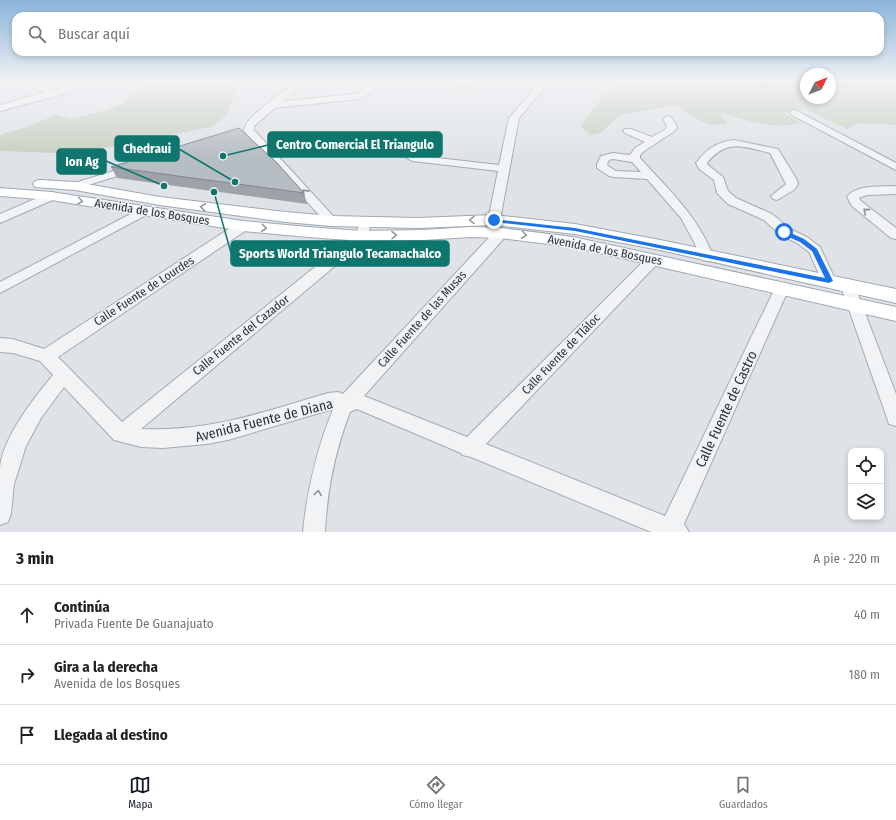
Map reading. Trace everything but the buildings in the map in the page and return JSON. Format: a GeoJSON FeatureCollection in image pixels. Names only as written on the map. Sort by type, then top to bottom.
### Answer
{"type":"FeatureCollection","features":[{"type":"Feature","properties":{"kind":"main road","name":"Avenida de los Bosques"},"geometry":{"type":"LineString","coordinates":[[0,183],[75,186],[160,201],[272,216],[331,221],[364,229]]}},
{"type":"Feature","properties":{"kind":"main road","name":"Avenida de los Bosques"},"geometry":{"type":"LineString","coordinates":[[0,192],[51,196],[243,226],[364,229],[423,235],[470,232],[498,226],[575,230],[847,284],[896,296]]}},
{"type":"Feature","properties":{"kind":"main road","name":"Avenida de los Bosques"},"geometry":{"type":"LineString","coordinates":[[498,226],[896,314]]}},
{"type":"Feature","properties":{"kind":"street"},"geometry":{"type":"LineString","coordinates":[[271,107],[256,118],[246,132],[331,221]]}},
{"type":"Feature","properties":{"kind":"street"},"geometry":{"type":"LineString","coordinates":[[498,226],[505,169],[514,118],[524,107]]}},
{"type":"Feature","properties":{"kind":"street"},"geometry":{"type":"LineString","coordinates":[[795,113],[896,167]]}},
{"type":"Feature","properties":{"kind":"street"},"geometry":{"type":"LineString","coordinates":[[635,158],[635,154],[639,150],[671,130],[672,126],[668,119]]}},
{"type":"Feature","properties":{"kind":"street"},"geometry":{"type":"LineString","coordinates":[[628,131],[652,141]]}},
{"type":"Feature","properties":{"kind":"street"},"geometry":{"type":"LineString","coordinates":[[777,196],[790,188],[792,184],[778,160],[777,148],[730,142],[718,146],[701,162],[703,167],[719,179],[720,189],[732,200],[768,217],[784,232],[802,240],[815,250],[829,281]]}},
{"type":"Feature","properties":{"kind":"street"},"geometry":{"type":"LineString","coordinates":[[650,176],[613,174],[603,168],[602,164],[605,158],[612,156],[635,158],[650,176],[673,198],[700,238],[706,256]]}},
{"type":"Feature","properties":{"kind":"street"},"geometry":{"type":"LineString","coordinates":[[412,158],[505,169]]}},
{"type":"Feature","properties":{"kind":"street"},"geometry":{"type":"LineString","coordinates":[[75,186],[143,165]]}},
{"type":"Feature","properties":{"kind":"street"},"geometry":{"type":"LineString","coordinates":[[896,190],[863,192],[856,194],[853,198],[856,203],[896,235]]}},
{"type":"Feature","properties":{"kind":"street"},"geometry":{"type":"LineString","coordinates":[[0,219],[51,196]]}},
{"type":"Feature","properties":{"kind":"street"},"geometry":{"type":"LineString","coordinates":[[0,288],[144,211]]}},
{"type":"Feature","properties":{"kind":"street","name":"Calle Fuente de Lourdes"},"geometry":{"type":"LineString","coordinates":[[46,356],[243,226]]}},
{"type":"Feature","properties":{"kind":"street","name":"Calle Fuente de las Musas"},"geometry":{"type":"LineString","coordinates":[[314,532],[318,488],[324,458],[332,431],[343,406],[498,226]]}},
{"type":"Feature","properties":{"kind":"street","name":"Calle Fuente del Cazador"},"geometry":{"type":"LineString","coordinates":[[120,434],[364,229]]}},
{"type":"Feature","properties":{"kind":"street","name":"Calle Fuente de Tláloc"},"geometry":{"type":"LineString","coordinates":[[469,448],[653,260]]}},
{"type":"Feature","properties":{"kind":"street"},"geometry":{"type":"LineString","coordinates":[[847,284],[896,418]]}},
{"type":"Feature","properties":{"kind":"street","name":"Calle Fuente de Castro"},"geometry":{"type":"LineString","coordinates":[[674,531],[782,288]]}},
{"type":"Feature","properties":{"kind":"street"},"geometry":{"type":"LineString","coordinates":[[0,345],[13,346],[46,356],[120,434]]}},
{"type":"Feature","properties":{"kind":"street"},"geometry":{"type":"LineString","coordinates":[[0,514],[4,484],[17,444],[34,412],[63,375]]}},
{"type":"Feature","properties":{"kind":"street","name":"Avenida Fuente de Diana"},"geometry":{"type":"LineString","coordinates":[[120,434],[141,438],[187,438],[228,431],[328,401],[338,400],[343,406],[357,401],[674,531]]}},
{"type":"Feature","properties":{"kind":"green space"},"geometry":{"type":"Polygon","coordinates":[[[115,107],[230,107],[226,116],[211,127],[110,147],[57,153],[0,151],[0,135],[26,127],[56,115],[71,119],[115,107]]]}},
{"type":"Feature","properties":{"kind":"green space"},"geometry":{"type":"Polygon","coordinates":[[[594,107],[667,107],[621,115],[600,133],[590,135],[581,126],[594,107]]]}},
{"type":"Feature","properties":{"kind":"green space"},"geometry":{"type":"Polygon","coordinates":[[[679,107],[896,107],[896,125],[858,123],[847,129],[804,109],[784,113],[800,123],[790,125],[770,125],[720,113],[727,124],[710,125],[692,117],[679,107]]]}},
{"type":"Feature","properties":{"kind":"place","name":"Centro Comercial El Triangulo"},"geometry":{"type":"Point","coordinates":[223,156]}},
{"type":"Feature","properties":{"kind":"place","name":"Chedraui"},"geometry":{"type":"Point","coordinates":[235,182]}},
{"type":"Feature","properties":{"kind":"place","name":"Ion Ag"},"geometry":{"type":"Point","coordinates":[164,186]}},
{"type":"Feature","properties":{"kind":"place","name":"Sports World Triangulo Tecamachalco"},"geometry":{"type":"Point","coordinates":[214,192]}},
{"type":"Feature","properties":{"kind":"route"},"geometry":{"type":"LineString","coordinates":[[494,220],[575,230],[829,281],[815,250],[802,240],[784,232]]}}]}
